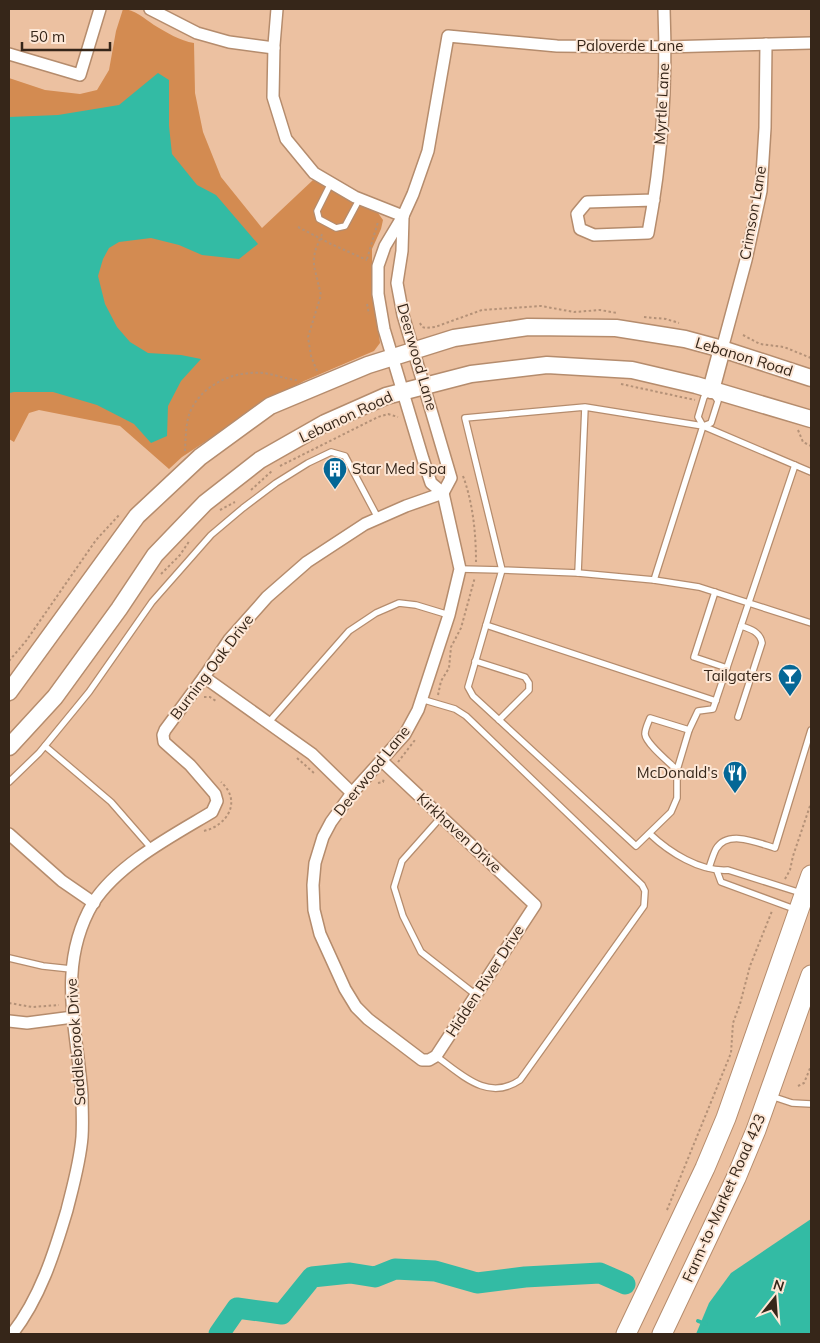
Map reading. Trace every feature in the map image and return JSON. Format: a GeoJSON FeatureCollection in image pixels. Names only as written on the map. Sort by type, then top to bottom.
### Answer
{"type":"FeatureCollection","features":[{"type":"Feature","properties":{"kind":"main road","name":"Lebanon Road"},"geometry":{"type":"LineString","coordinates":[[9,692],[137,516],[200,457],[270,406],[368,365],[454,338],[528,327],[616,328],[685,339],[811,378]]}},
{"type":"Feature","properties":{"kind":"main road"},"geometry":{"type":"LineString","coordinates":[[711,390],[722,349]]}},
{"type":"Feature","properties":{"kind":"main road","name":"Lebanon Road"},"geometry":{"type":"LineString","coordinates":[[9,747],[55,697],[119,609],[155,555],[205,503],[260,460],[317,428],[386,396],[471,374],[547,365],[632,370],[711,390],[811,419]]}},
{"type":"Feature","properties":{"kind":"main road"},"geometry":{"type":"LineString","coordinates":[[626,1334],[705,1168],[726,1118],[806,904],[811,875]]}},
{"type":"Feature","properties":{"kind":"main road","name":"Farm-to-Market Road 423"},"geometry":{"type":"LineString","coordinates":[[662,1334],[736,1178],[756,1130],[811,975]]}},
{"type":"Feature","properties":{"kind":"street"},"geometry":{"type":"LineString","coordinates":[[9,54],[80,75],[100,9]]}},
{"type":"Feature","properties":{"kind":"street"},"geometry":{"type":"LineString","coordinates":[[150,9],[198,33],[229,42],[274,48]]}},
{"type":"Feature","properties":{"kind":"street"},"geometry":{"type":"LineString","coordinates":[[277,9],[273,97],[286,139],[314,173],[360,198],[403,216]]}},
{"type":"Feature","properties":{"kind":"street","name":"Myrtle Lane"},"geometry":{"type":"LineString","coordinates":[[654,200],[587,202],[577,214],[580,229],[594,235],[648,232],[654,200],[662,125],[665,47],[664,9]]}},
{"type":"Feature","properties":{"kind":"street","name":"Paloverde Lane"},"geometry":{"type":"LineString","coordinates":[[448,36],[557,46],[665,47],[811,43]]}},
{"type":"Feature","properties":{"kind":"street","name":"Deerwood Lane"},"geometry":{"type":"LineString","coordinates":[[436,1056],[429,1060],[422,1060],[368,1019],[356,1007],[345,989],[320,934],[314,910],[313,886],[315,863],[323,837],[331,822],[352,793],[405,734],[418,710],[449,615],[460,569],[443,493],[431,483],[384,329],[378,294],[378,266],[384,246],[414,194],[428,151],[448,36]]}},
{"type":"Feature","properties":{"kind":"street","name":"Crimson Lane"},"geometry":{"type":"LineString","coordinates":[[722,349],[746,260],[760,191],[765,128],[766,44]]}},
{"type":"Feature","properties":{"kind":"street","name":"Deerwood Lane"},"geometry":{"type":"LineString","coordinates":[[403,216],[402,251],[397,283],[403,316],[451,478],[443,493]]}},
{"type":"Feature","properties":{"kind":"street","name":"Burning Oak Drive"},"geometry":{"type":"LineString","coordinates":[[216,801],[215,794],[208,784],[164,742],[162,735],[229,640],[266,597],[307,562],[365,524],[406,506],[443,493]]}},
{"type":"Feature","properties":{"kind":"street"},"geometry":{"type":"LineString","coordinates":[[204,677],[312,754],[352,793]]}},
{"type":"Feature","properties":{"kind":"street","name":"Kirkhaven Drive"},"geometry":{"type":"LineString","coordinates":[[382,761],[535,905]]}},
{"type":"Feature","properties":{"kind":"street","name":"Saddlebrook Drive"},"geometry":{"type":"LineString","coordinates":[[12,1334],[44,1279],[55,1252],[77,1173],[82,1136],[82,1095],[70,994],[71,969],[80,932],[94,903],[117,874],[137,858],[212,812],[216,801]]}},
{"type":"Feature","properties":{"kind":"street"},"geometry":{"type":"LineString","coordinates":[[9,834],[62,881],[94,903]]}},
{"type":"Feature","properties":{"kind":"street","name":"Hidden River Drive"},"geometry":{"type":"LineString","coordinates":[[436,1056],[535,905]]}},
{"type":"Feature","properties":{"kind":"street"},"geometry":{"type":"LineString","coordinates":[[9,1021],[27,1023],[73,1017]]}},
{"type":"Feature","properties":{"kind":"lane"},"geometry":{"type":"LineString","coordinates":[[331,183],[318,211],[319,219],[336,228],[345,226],[360,198]]}},
{"type":"Feature","properties":{"kind":"lane"},"geometry":{"type":"LineString","coordinates":[[654,580],[703,426],[698,417],[704,397],[711,390],[718,400],[711,423],[703,426]]}},
{"type":"Feature","properties":{"kind":"lane"},"geometry":{"type":"LineString","coordinates":[[578,573],[584,407]]}},
{"type":"Feature","properties":{"kind":"lane"},"geometry":{"type":"LineString","coordinates":[[795,465],[716,702],[713,709],[698,711],[689,730],[677,770],[677,798],[671,812],[636,846],[473,696],[468,687],[502,570],[465,418],[584,407],[703,426],[795,465],[811,472]]}},
{"type":"Feature","properties":{"kind":"lane"},"geometry":{"type":"LineString","coordinates":[[9,782],[45,746],[89,692],[152,602],[182,566],[211,535],[276,483],[308,463],[331,452],[345,456],[378,518]]}},
{"type":"Feature","properties":{"kind":"lane"},"geometry":{"type":"LineString","coordinates":[[460,569],[578,573],[654,580],[699,587],[811,623]]}},
{"type":"Feature","properties":{"kind":"lane"},"geometry":{"type":"LineString","coordinates":[[715,592],[694,657],[727,668]]}},
{"type":"Feature","properties":{"kind":"lane"},"geometry":{"type":"LineString","coordinates":[[269,722],[350,631],[376,613],[399,603],[416,605],[449,615]]}},
{"type":"Feature","properties":{"kind":"lane"},"geometry":{"type":"LineString","coordinates":[[486,625],[716,702]]}},
{"type":"Feature","properties":{"kind":"lane"},"geometry":{"type":"LineString","coordinates":[[738,717],[762,644],[761,637],[741,626]]}},
{"type":"Feature","properties":{"kind":"lane"},"geometry":{"type":"LineString","coordinates":[[475,661],[525,677],[529,683],[529,690],[499,720]]}},
{"type":"Feature","properties":{"kind":"lane"},"geometry":{"type":"LineString","coordinates":[[422,698],[455,709],[466,716],[642,885],[645,891],[644,906],[520,1080],[511,1086],[500,1088],[477,1085],[436,1056]]}},
{"type":"Feature","properties":{"kind":"lane"},"geometry":{"type":"LineString","coordinates":[[677,770],[650,743],[646,737],[646,731],[650,718],[689,730]]}},
{"type":"Feature","properties":{"kind":"lane"},"geometry":{"type":"LineString","coordinates":[[708,868],[717,847],[726,840],[737,838],[775,848],[811,730]]}},
{"type":"Feature","properties":{"kind":"lane"},"geometry":{"type":"LineString","coordinates":[[45,746],[111,802],[152,849]]}},
{"type":"Feature","properties":{"kind":"lane"},"geometry":{"type":"LineString","coordinates":[[442,816],[402,861],[394,887],[403,916],[421,952],[476,995]]}},
{"type":"Feature","properties":{"kind":"lane"},"geometry":{"type":"LineString","coordinates":[[650,834],[676,854],[717,871],[728,870],[806,904]]}},
{"type":"Feature","properties":{"kind":"lane"},"geometry":{"type":"LineString","coordinates":[[717,871],[721,882],[806,904]]}},
{"type":"Feature","properties":{"kind":"lane"},"geometry":{"type":"LineString","coordinates":[[9,958],[43,966],[71,969]]}},
{"type":"Feature","properties":{"kind":"lane"},"geometry":{"type":"LineString","coordinates":[[768,1096],[792,1102],[811,1104]]}},
{"type":"Feature","properties":{"kind":"path"},"geometry":{"type":"LineString","coordinates":[[318,372],[311,356],[308,338],[321,295],[314,266],[315,251],[328,223]]}},
{"type":"Feature","properties":{"kind":"path"},"geometry":{"type":"LineString","coordinates":[[298,227],[367,260]]}},
{"type":"Feature","properties":{"kind":"path"},"geometry":{"type":"LineString","coordinates":[[743,335],[760,344],[784,347],[811,358]]}},
{"type":"Feature","properties":{"kind":"path"},"geometry":{"type":"LineString","coordinates":[[619,384],[697,401]]}},
{"type":"Feature","properties":{"kind":"path"},"geometry":{"type":"LineString","coordinates":[[198,700],[210,697],[222,705]]}},
{"type":"Feature","properties":{"kind":"path"},"geometry":{"type":"LineString","coordinates":[[295,757],[314,774]]}},
{"type":"Feature","properties":{"kind":"path"},"geometry":{"type":"LineString","coordinates":[[198,833],[220,824],[228,816],[232,807],[227,787],[216,778]]}},
{"type":"Feature","properties":{"kind":"path"},"geometry":{"type":"LineString","coordinates":[[372,789],[379,782],[383,782],[384,778]]}},
{"type":"Feature","properties":{"kind":"path"},"geometry":{"type":"LineString","coordinates":[[783,881],[790,870],[811,802]]}},
{"type":"Feature","properties":{"kind":"path"},"geometry":{"type":"LineString","coordinates":[[664,1217],[731,1053],[733,1023],[750,966],[772,911]]}},
{"type":"Feature","properties":{"kind":"path"},"geometry":{"type":"LineString","coordinates":[[9,1003],[32,1007],[59,1005]]}},
{"type":"Feature","properties":{"kind":"path"},"geometry":{"type":"LineString","coordinates":[[798,1086],[804,1082],[811,1066]]}},
{"type":"Feature","properties":{"kind":"shaded area"},"geometry":{"type":"Polygon","coordinates":[[[123,9],[135,12],[173,36],[194,43],[195,93],[203,132],[221,177],[262,228],[313,180],[378,213],[383,220],[372,249],[372,280],[380,343],[374,351],[304,381],[264,403],[182,457],[169,469],[120,426],[39,410],[29,413],[14,442],[9,439],[9,78],[45,90],[80,94],[97,90],[109,70],[116,31],[123,9]]]}},
{"type":"Feature","properties":{"kind":"water"},"geometry":{"type":"Polygon","coordinates":[[[158,73],[169,80],[169,126],[172,154],[197,185],[216,195],[258,244],[239,259],[202,255],[179,245],[151,238],[119,242],[109,248],[103,259],[98,276],[105,304],[117,327],[130,342],[148,353],[181,355],[201,359],[181,381],[168,406],[167,436],[151,443],[134,424],[97,405],[53,392],[9,393],[9,117],[58,115],[119,105],[158,73]]]}},
{"type":"Feature","properties":{"kind":"water"},"geometry":{"type":"Polygon","coordinates":[[[811,1219],[811,1334],[696,1334],[709,1303],[731,1273],[811,1219]]]}},
{"type":"Feature","properties":{"kind":"waterway"},"geometry":{"type":"LineString","coordinates":[[219,1334],[237,1308],[282,1314],[312,1277],[350,1273],[375,1277],[395,1269],[435,1271],[477,1283],[525,1277],[600,1273],[625,1284]]}},
{"type":"Feature","properties":{"kind":"waterway"},"geometry":{"type":"LineString","coordinates":[[698,1321],[706,1324]]}},
{"type":"Feature","properties":{"kind":"place","name":"Star Med Spa"},"geometry":{"type":"Point","coordinates":[335,490]}},
{"type":"Feature","properties":{"kind":"place","name":"Tailgaters"},"geometry":{"type":"Point","coordinates":[790,697]}},
{"type":"Feature","properties":{"kind":"place","name":"McDonald's"},"geometry":{"type":"Point","coordinates":[735,794]}}]}
